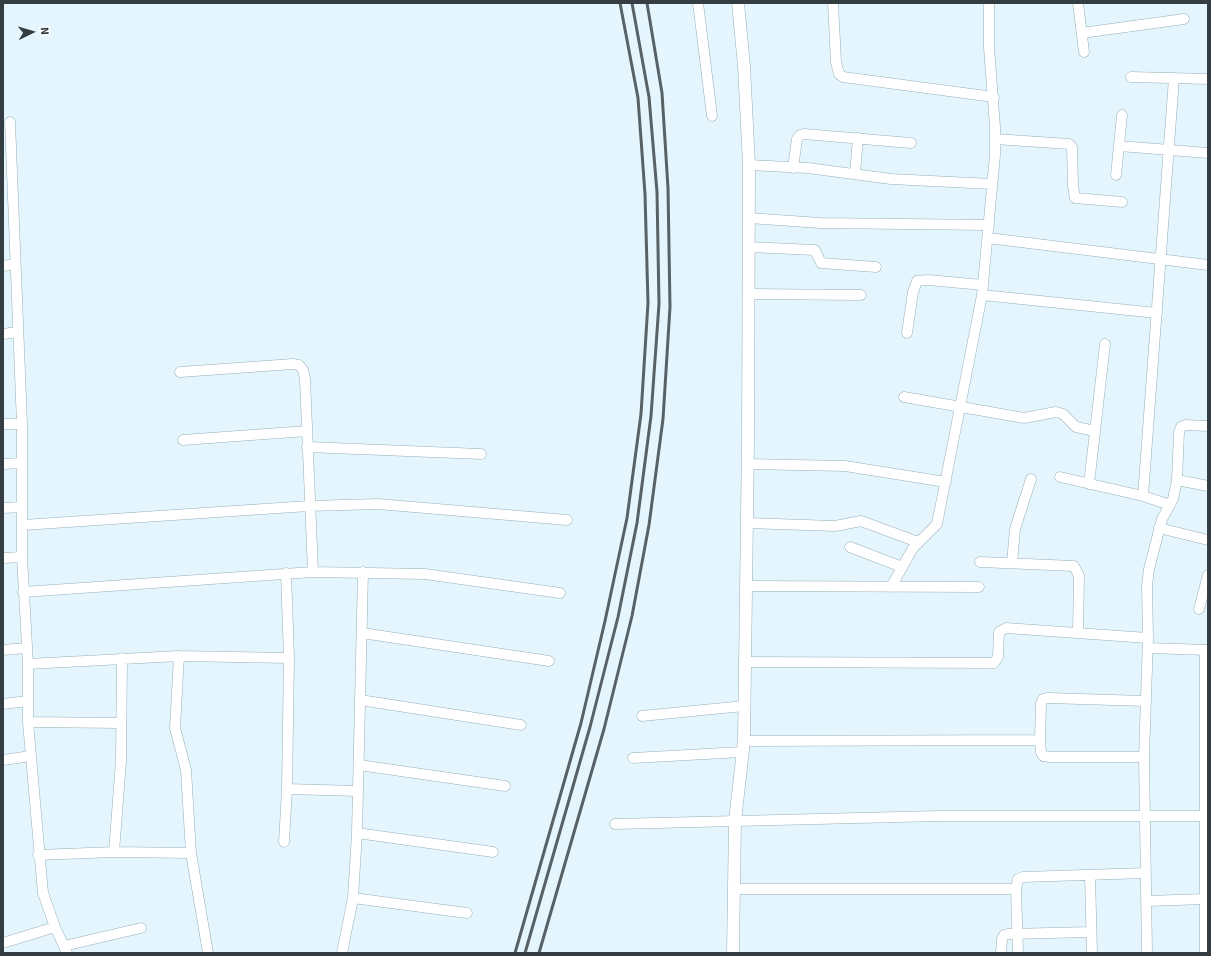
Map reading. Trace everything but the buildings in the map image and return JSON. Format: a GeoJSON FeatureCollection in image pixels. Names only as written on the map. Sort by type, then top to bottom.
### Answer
{"type":"FeatureCollection","features":[{"type":"Feature","properties":{"kind":"street"},"geometry":{"type":"LineString","coordinates":[[698,3],[712,116]]}},
{"type":"Feature","properties":{"kind":"street"},"geometry":{"type":"LineString","coordinates":[[733,953],[735,821],[743,747],[748,464],[749,165],[744,66],[738,3]]}},
{"type":"Feature","properties":{"kind":"street"},"geometry":{"type":"LineString","coordinates":[[833,3],[837,69],[839,74],[849,78],[994,97]]}},
{"type":"Feature","properties":{"kind":"street"},"geometry":{"type":"LineString","coordinates":[[891,588],[918,542],[937,524],[982,290],[988,238],[995,139],[994,97],[989,48],[988,3]]}},
{"type":"Feature","properties":{"kind":"street"},"geometry":{"type":"LineString","coordinates":[[1078,3],[1084,52]]}},
{"type":"Feature","properties":{"kind":"street"},"geometry":{"type":"LineString","coordinates":[[1082,33],[1184,20]]}},
{"type":"Feature","properties":{"kind":"street"},"geometry":{"type":"LineString","coordinates":[[1131,77],[1208,79]]}},
{"type":"Feature","properties":{"kind":"street"},"geometry":{"type":"LineString","coordinates":[[1143,496],[1174,78]]}},
{"type":"Feature","properties":{"kind":"street"},"geometry":{"type":"LineString","coordinates":[[1116,175],[1122,115]]}},
{"type":"Feature","properties":{"kind":"street"},"geometry":{"type":"LineString","coordinates":[[10,122],[17,332],[22,424],[22,557],[28,664],[28,722],[42,893],[65,950],[142,928]]}},
{"type":"Feature","properties":{"kind":"street"},"geometry":{"type":"LineString","coordinates":[[793,168],[796,139],[800,135],[911,142]]}},
{"type":"Feature","properties":{"kind":"street"},"geometry":{"type":"LineString","coordinates":[[855,174],[858,138]]}},
{"type":"Feature","properties":{"kind":"street"},"geometry":{"type":"LineString","coordinates":[[995,139],[1068,144],[1072,147],[1073,186],[1075,198],[1122,202]]}},
{"type":"Feature","properties":{"kind":"street"},"geometry":{"type":"LineString","coordinates":[[1119,146],[1208,153]]}},
{"type":"Feature","properties":{"kind":"street"},"geometry":{"type":"LineString","coordinates":[[749,165],[855,174],[891,179],[992,184]]}},
{"type":"Feature","properties":{"kind":"street"},"geometry":{"type":"LineString","coordinates":[[749,218],[820,223],[989,224]]}},
{"type":"Feature","properties":{"kind":"street"},"geometry":{"type":"LineString","coordinates":[[988,238],[1208,265]]}},
{"type":"Feature","properties":{"kind":"street"},"geometry":{"type":"LineString","coordinates":[[748,247],[815,250],[818,253],[818,260],[821,264],[876,267]]}},
{"type":"Feature","properties":{"kind":"street"},"geometry":{"type":"LineString","coordinates":[[3,266],[15,264]]}},
{"type":"Feature","properties":{"kind":"street"},"geometry":{"type":"LineString","coordinates":[[907,333],[913,292],[917,281],[928,280],[982,290],[1157,313]]}},
{"type":"Feature","properties":{"kind":"street"},"geometry":{"type":"LineString","coordinates":[[748,294],[861,295]]}},
{"type":"Feature","properties":{"kind":"street"},"geometry":{"type":"LineString","coordinates":[[3,334],[17,332]]}},
{"type":"Feature","properties":{"kind":"street"},"geometry":{"type":"LineString","coordinates":[[1089,484],[1105,344]]}},
{"type":"Feature","properties":{"kind":"street"},"geometry":{"type":"LineString","coordinates":[[180,372],[299,365],[305,379],[309,506],[313,572]]}},
{"type":"Feature","properties":{"kind":"street"},"geometry":{"type":"LineString","coordinates":[[904,397],[1024,418],[1056,412],[1063,414],[1076,427],[1095,431]]}},
{"type":"Feature","properties":{"kind":"street"},"geometry":{"type":"LineString","coordinates":[[3,424],[22,424]]}},
{"type":"Feature","properties":{"kind":"street"},"geometry":{"type":"LineString","coordinates":[[1147,953],[1144,757],[1148,643],[1147,586],[1149,569],[1159,528],[1170,505],[1177,480],[1179,432],[1181,427],[1185,425],[1208,426]]}},
{"type":"Feature","properties":{"kind":"street"},"geometry":{"type":"LineString","coordinates":[[183,440],[306,431]]}},
{"type":"Feature","properties":{"kind":"street"},"geometry":{"type":"LineString","coordinates":[[307,447],[481,454]]}},
{"type":"Feature","properties":{"kind":"street"},"geometry":{"type":"LineString","coordinates":[[3,464],[22,463]]}},
{"type":"Feature","properties":{"kind":"street"},"geometry":{"type":"LineString","coordinates":[[748,464],[845,466],[946,482]]}},
{"type":"Feature","properties":{"kind":"street"},"geometry":{"type":"LineString","coordinates":[[1060,477],[1143,496],[1170,505]]}},
{"type":"Feature","properties":{"kind":"street"},"geometry":{"type":"LineString","coordinates":[[1012,563],[1015,529],[1031,479]]}},
{"type":"Feature","properties":{"kind":"street"},"geometry":{"type":"LineString","coordinates":[[1177,480],[1208,486]]}},
{"type":"Feature","properties":{"kind":"street"},"geometry":{"type":"LineString","coordinates":[[23,525],[309,506],[378,504],[567,520]]}},
{"type":"Feature","properties":{"kind":"street"},"geometry":{"type":"LineString","coordinates":[[3,508],[22,507]]}},
{"type":"Feature","properties":{"kind":"street"},"geometry":{"type":"LineString","coordinates":[[747,523],[835,526],[861,521],[918,542]]}},
{"type":"Feature","properties":{"kind":"street"},"geometry":{"type":"LineString","coordinates":[[1159,528],[1208,540]]}},
{"type":"Feature","properties":{"kind":"street"},"geometry":{"type":"LineString","coordinates":[[850,546],[902,567]]}},
{"type":"Feature","properties":{"kind":"street"},"geometry":{"type":"LineString","coordinates":[[3,558],[22,557]]}},
{"type":"Feature","properties":{"kind":"street"},"geometry":{"type":"LineString","coordinates":[[980,562],[1074,566],[1078,571],[1079,576],[1078,633]]}},
{"type":"Feature","properties":{"kind":"street"},"geometry":{"type":"LineString","coordinates":[[342,953],[353,898],[357,833],[363,572]]}},
{"type":"Feature","properties":{"kind":"street"},"geometry":{"type":"LineString","coordinates":[[23,592],[286,573],[363,572],[425,574],[560,593]]}},
{"type":"Feature","properties":{"kind":"street"},"geometry":{"type":"LineString","coordinates":[[284,842],[288,789],[289,658],[286,573]]}},
{"type":"Feature","properties":{"kind":"street"},"geometry":{"type":"LineString","coordinates":[[1199,609],[1208,575]]}},
{"type":"Feature","properties":{"kind":"street"},"geometry":{"type":"LineString","coordinates":[[746,586],[891,588],[979,587]]}},
{"type":"Feature","properties":{"kind":"street"},"geometry":{"type":"LineString","coordinates":[[745,662],[994,663],[998,657],[999,632],[1002,629],[1078,633],[1207,650],[1205,899],[1207,934],[1205,953]]}},
{"type":"Feature","properties":{"kind":"street"},"geometry":{"type":"LineString","coordinates":[[362,633],[549,661]]}},
{"type":"Feature","properties":{"kind":"street"},"geometry":{"type":"LineString","coordinates":[[3,650],[26,648]]}},
{"type":"Feature","properties":{"kind":"street"},"geometry":{"type":"LineString","coordinates":[[28,664],[179,656],[289,658]]}},
{"type":"Feature","properties":{"kind":"street"},"geometry":{"type":"LineString","coordinates":[[179,656],[175,728],[186,770],[191,853],[208,953]]}},
{"type":"Feature","properties":{"kind":"street"},"geometry":{"type":"LineString","coordinates":[[114,852],[121,723],[122,658]]}},
{"type":"Feature","properties":{"kind":"street"},"geometry":{"type":"LineString","coordinates":[[1144,757],[1043,756],[1041,752],[1040,740],[1041,703],[1043,699],[1048,698],[1146,700]]}},
{"type":"Feature","properties":{"kind":"street"},"geometry":{"type":"LineString","coordinates":[[360,700],[521,725]]}},
{"type":"Feature","properties":{"kind":"street"},"geometry":{"type":"LineString","coordinates":[[3,704],[28,701]]}},
{"type":"Feature","properties":{"kind":"street"},"geometry":{"type":"LineString","coordinates":[[642,716],[744,706]]}},
{"type":"Feature","properties":{"kind":"street"},"geometry":{"type":"LineString","coordinates":[[28,722],[121,723]]}},
{"type":"Feature","properties":{"kind":"street"},"geometry":{"type":"LineString","coordinates":[[633,758],[743,747],[1040,740]]}},
{"type":"Feature","properties":{"kind":"street"},"geometry":{"type":"LineString","coordinates":[[3,760],[31,756]]}},
{"type":"Feature","properties":{"kind":"street"},"geometry":{"type":"LineString","coordinates":[[359,764],[505,786]]}},
{"type":"Feature","properties":{"kind":"street"},"geometry":{"type":"LineString","coordinates":[[288,789],[357,792]]}},
{"type":"Feature","properties":{"kind":"street"},"geometry":{"type":"LineString","coordinates":[[615,824],[939,816],[1206,816]]}},
{"type":"Feature","properties":{"kind":"street"},"geometry":{"type":"LineString","coordinates":[[357,833],[493,852]]}},
{"type":"Feature","properties":{"kind":"street"},"geometry":{"type":"LineString","coordinates":[[38,855],[114,852],[191,853]]}},
{"type":"Feature","properties":{"kind":"street"},"geometry":{"type":"LineString","coordinates":[[1018,953],[1016,889],[1018,879],[1023,877],[1146,873]]}},
{"type":"Feature","properties":{"kind":"street"},"geometry":{"type":"LineString","coordinates":[[1090,875],[1092,953]]}},
{"type":"Feature","properties":{"kind":"street"},"geometry":{"type":"LineString","coordinates":[[735,889],[1016,889]]}},
{"type":"Feature","properties":{"kind":"street"},"geometry":{"type":"LineString","coordinates":[[353,898],[468,913]]}},
{"type":"Feature","properties":{"kind":"street"},"geometry":{"type":"LineString","coordinates":[[1147,901],[1205,899]]}},
{"type":"Feature","properties":{"kind":"street"},"geometry":{"type":"LineString","coordinates":[[3,943],[55,927]]}},
{"type":"Feature","properties":{"kind":"street"},"geometry":{"type":"LineString","coordinates":[[1001,953],[1002,939],[1004,935],[1018,933],[1091,932]]}},
{"type":"Feature","properties":{"kind":"railway"},"geometry":{"type":"LineString","coordinates":[[515,953],[581,723],[605,621],[627,518],[641,414],[648,303],[645,194],[638,98],[620,3]]}},
{"type":"Feature","properties":{"kind":"railway"},"geometry":{"type":"LineString","coordinates":[[525,953],[590,727],[618,617],[637,523],[651,416],[659,304],[657,192],[649,97],[632,3]]}},
{"type":"Feature","properties":{"kind":"railway"},"geometry":{"type":"LineString","coordinates":[[539,953],[604,729],[632,616],[649,525],[663,419],[670,307],[668,188],[662,93],[647,3]]}}]}
